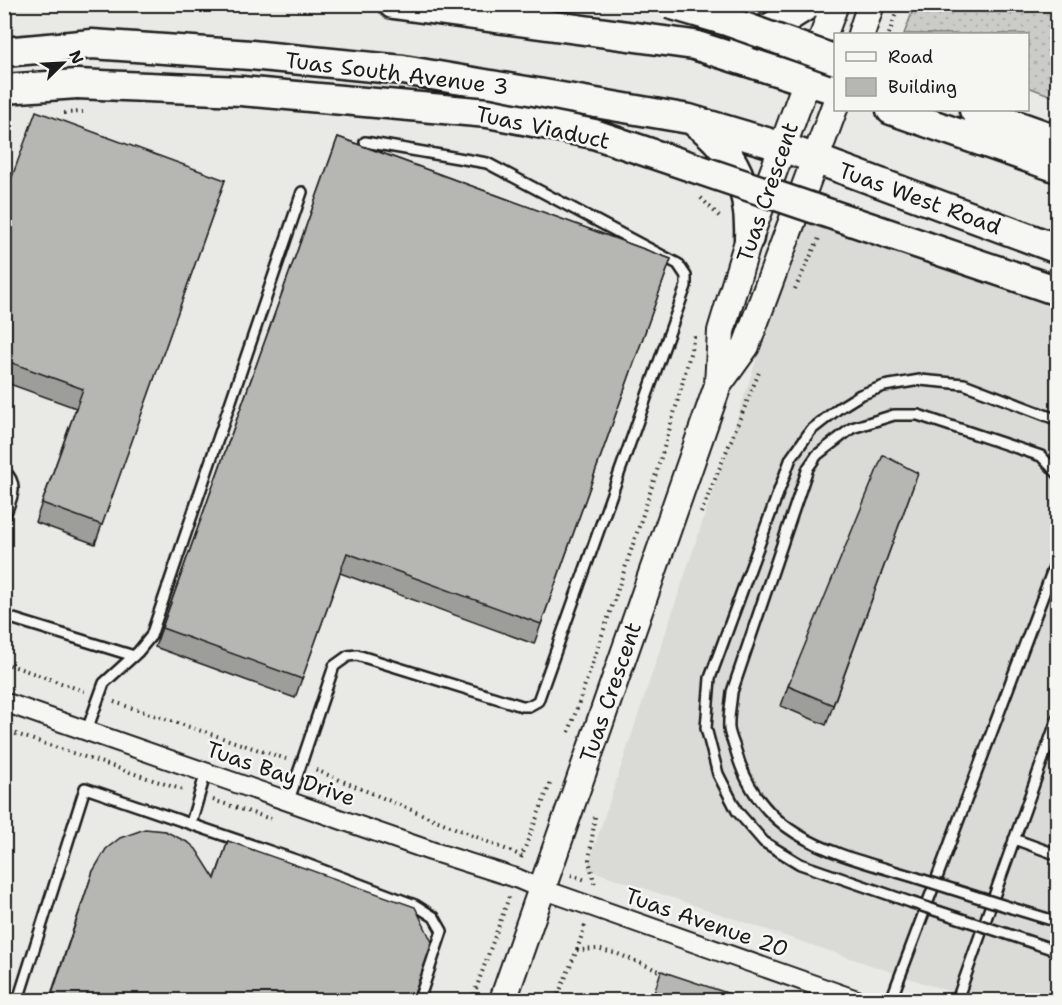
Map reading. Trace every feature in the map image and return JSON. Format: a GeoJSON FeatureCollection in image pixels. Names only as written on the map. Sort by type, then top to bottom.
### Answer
{"type":"FeatureCollection","features":[{"type":"Feature","properties":{"kind":"main road"},"geometry":{"type":"LineString","coordinates":[[393,4],[694,45],[834,89]]}},
{"type":"Feature","properties":{"kind":"main road"},"geometry":{"type":"LineString","coordinates":[[669,4],[727,21],[834,59]]}},
{"type":"Feature","properties":{"kind":"main road"},"geometry":{"type":"LineString","coordinates":[[694,45],[724,42],[753,34],[790,17],[809,4]]}},
{"type":"Feature","properties":{"kind":"main road","name":"Tuas South Avenue 3"},"geometry":{"type":"LineString","coordinates":[[4,52],[92,44],[251,55],[403,70],[690,119],[783,147]]}},
{"type":"Feature","properties":{"kind":"main road","name":"Tuas Viaduct"},"geometry":{"type":"LineString","coordinates":[[4,89],[77,84],[230,91],[488,113],[594,134],[1058,291]]}},
{"type":"Feature","properties":{"kind":"main road"},"geometry":{"type":"LineString","coordinates":[[894,111],[1058,168]]}},
{"type":"Feature","properties":{"kind":"main road"},"geometry":{"type":"LineString","coordinates":[[977,111],[1058,140]]}},
{"type":"Feature","properties":{"kind":"main road"},"geometry":{"type":"LineString","coordinates":[[690,119],[717,141],[737,169],[748,203],[737,231]]}},
{"type":"Feature","properties":{"kind":"main road","name":"Tuas West Road"},"geometry":{"type":"LineString","coordinates":[[783,147],[1058,249]]}},
{"type":"Feature","properties":{"kind":"street","name":"Tuas Crescent"},"geometry":{"type":"LineString","coordinates":[[503,1000],[718,385],[721,332],[737,231],[783,147],[835,4]]}},
{"type":"Feature","properties":{"kind":"street"},"geometry":{"type":"LineString","coordinates":[[861,33],[872,4]]}},
{"type":"Feature","properties":{"kind":"street","name":"Tuas Crescent"},"geometry":{"type":"LineString","coordinates":[[718,385],[746,346],[834,108]]}},
{"type":"Feature","properties":{"kind":"street","name":"Tuas Bay Drive"},"geometry":{"type":"LineString","coordinates":[[4,702],[431,851],[516,878],[542,889]]}},
{"type":"Feature","properties":{"kind":"street","name":"Tuas Avenue 20"},"geometry":{"type":"LineString","coordinates":[[542,889],[847,999]]}},
{"type":"Feature","properties":{"kind":"lane"},"geometry":{"type":"LineString","coordinates":[[289,800],[334,666],[348,656],[357,655],[522,706],[529,706],[538,701],[686,286],[686,276],[678,264],[487,163],[365,142]]}},
{"type":"Feature","properties":{"kind":"lane"},"geometry":{"type":"LineString","coordinates":[[87,730],[104,683],[152,636],[302,192]]}},
{"type":"Feature","properties":{"kind":"lane"},"geometry":{"type":"LineString","coordinates":[[1058,420],[964,384],[920,380],[884,386],[860,395],[811,430],[791,458],[710,678],[706,728],[718,774],[737,811],[764,842],[800,864],[1058,951]]}},
{"type":"Feature","properties":{"kind":"lane"},"geometry":{"type":"LineString","coordinates":[[1058,474],[1041,456],[918,415],[894,415],[852,428],[835,440],[817,455],[808,468],[732,692],[729,729],[740,768],[756,798],[782,825],[799,836],[853,858],[1058,922]]}},
{"type":"Feature","properties":{"kind":"lane"},"geometry":{"type":"LineString","coordinates":[[4,471],[11,477],[14,491],[4,518]]}},
{"type":"Feature","properties":{"kind":"lane"},"geometry":{"type":"LineString","coordinates":[[891,1000],[1058,556]]}},
{"type":"Feature","properties":{"kind":"lane"},"geometry":{"type":"LineString","coordinates":[[4,616],[134,656]]}},
{"type":"Feature","properties":{"kind":"lane"},"geometry":{"type":"LineString","coordinates":[[957,1000],[1058,717]]}},
{"type":"Feature","properties":{"kind":"lane"},"geometry":{"type":"LineString","coordinates":[[191,823],[206,772]]}},
{"type":"Feature","properties":{"kind":"lane"},"geometry":{"type":"LineString","coordinates":[[18,1000],[85,788],[191,823],[415,905],[434,917],[442,931],[419,1000]]}},
{"type":"Feature","properties":{"kind":"lane"},"geometry":{"type":"LineString","coordinates":[[1014,839],[1058,855]]}},
{"type":"Feature","properties":{"kind":"path"},"geometry":{"type":"LineString","coordinates":[[889,33],[899,4]]}},
{"type":"Feature","properties":{"kind":"path"},"geometry":{"type":"LineString","coordinates":[[720,216],[737,231]]}},
{"type":"Feature","properties":{"kind":"path"},"geometry":{"type":"LineString","coordinates":[[793,295],[820,235]]}},
{"type":"Feature","properties":{"kind":"path"},"geometry":{"type":"LineString","coordinates":[[566,741],[645,510],[684,381],[697,326]]}},
{"type":"Feature","properties":{"kind":"path"},"geometry":{"type":"LineString","coordinates":[[699,518],[761,367]]}},
{"type":"Feature","properties":{"kind":"path"},"geometry":{"type":"LineString","coordinates":[[4,663],[301,764],[522,855]]}},
{"type":"Feature","properties":{"kind":"path"},"geometry":{"type":"LineString","coordinates":[[4,730],[200,795]]}},
{"type":"Feature","properties":{"kind":"path"},"geometry":{"type":"LineString","coordinates":[[472,1000],[516,878],[522,855],[555,774]]}},
{"type":"Feature","properties":{"kind":"path"},"geometry":{"type":"LineString","coordinates":[[596,884],[589,860],[594,820],[598,809]]}},
{"type":"Feature","properties":{"kind":"path"},"geometry":{"type":"LineString","coordinates":[[555,1000],[577,950],[597,949],[618,954],[669,975]]}},
{"type":"Feature","properties":{"kind":"shaded area"},"geometry":{"type":"Polygon","coordinates":[[[915,5],[1057,5],[1057,98],[1029,87],[1029,33],[904,33],[915,5]]]}},
{"type":"Feature","properties":{"kind":"shaded area"},"geometry":{"type":"Polygon","coordinates":[[[803,220],[1057,307],[1057,1000],[974,1000],[587,869],[803,220]]]}},
{"type":"Feature","properties":{"kind":"building"},"geometry":{"type":"Polygon","coordinates":[[[36,111],[225,180],[102,525],[42,503],[83,389],[4,360],[4,199],[36,111]]]}},
{"type":"Feature","properties":{"kind":"building"},"geometry":{"type":"Polygon","coordinates":[[[338,137],[671,259],[541,624],[347,553],[302,679],[162,628],[338,137]]]}},
{"type":"Feature","properties":{"kind":"building"},"geometry":{"type":"Polygon","coordinates":[[[883,455],[918,473],[833,705],[788,686],[883,455]]]}},
{"type":"Feature","properties":{"kind":"building"},"geometry":{"type":"Polygon","coordinates":[[[145,829],[165,831],[189,843],[196,849],[215,879],[228,841],[415,907],[432,942],[412,1000],[50,1000],[93,871],[106,849],[120,838],[145,829]]]}},
{"type":"Feature","properties":{"kind":"building"},"geometry":{"type":"Polygon","coordinates":[[[661,971],[748,1000],[652,1000],[661,971]]]}}]}
